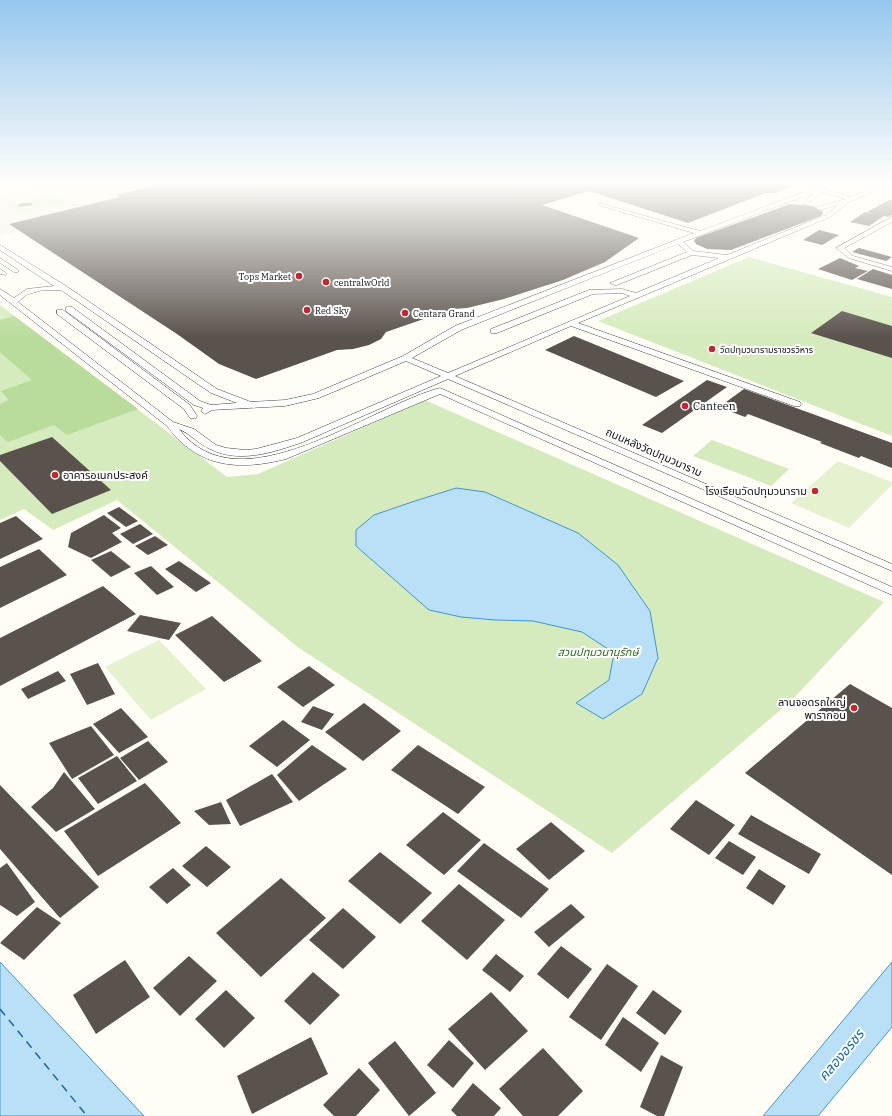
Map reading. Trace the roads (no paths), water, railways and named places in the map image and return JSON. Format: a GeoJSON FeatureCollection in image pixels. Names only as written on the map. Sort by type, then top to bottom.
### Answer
{"type":"FeatureCollection","features":[{"type":"Feature","properties":{"kind":"lane"},"geometry":{"type":"LineString","coordinates":[[69,310],[197,404],[210,408],[285,403],[316,396],[406,358],[458,328],[697,234]]}},
{"type":"Feature","properties":{"kind":"lane"},"geometry":{"type":"LineString","coordinates":[[210,408],[194,416],[187,424],[192,431],[212,446],[228,452],[252,452],[276,449],[573,324],[636,294],[783,234]]}},
{"type":"Feature","properties":{"kind":"lane"},"geometry":{"type":"LineString","coordinates":[[864,234],[839,248],[851,257],[892,269]]}},
{"type":"Feature","properties":{"kind":"lane"},"geometry":{"type":"LineString","coordinates":[[679,241],[691,252]]}},
{"type":"Feature","properties":{"kind":"lane"},"geometry":{"type":"LineString","coordinates":[[0,247],[52,280],[214,390],[250,405]]}},
{"type":"Feature","properties":{"kind":"lane"},"geometry":{"type":"LineString","coordinates":[[614,283],[691,252],[726,257]]}},
{"type":"Feature","properties":{"kind":"lane"},"geometry":{"type":"LineString","coordinates":[[0,260],[16,271]]}},
{"type":"Feature","properties":{"kind":"lane"},"geometry":{"type":"LineString","coordinates":[[588,277],[597,283],[592,292]]}},
{"type":"Feature","properties":{"kind":"lane"},"geometry":{"type":"LineString","coordinates":[[1,291],[30,290],[52,280]]}},
{"type":"Feature","properties":{"kind":"lane"},"geometry":{"type":"LineString","coordinates":[[14,302],[19,295],[31,290],[63,288]]}},
{"type":"Feature","properties":{"kind":"lane"},"geometry":{"type":"LineString","coordinates":[[1,291],[170,424],[192,431]]}},
{"type":"Feature","properties":{"kind":"lane"},"geometry":{"type":"LineString","coordinates":[[494,331],[592,292],[622,291],[636,294]]}},
{"type":"Feature","properties":{"kind":"lane"},"geometry":{"type":"LineString","coordinates":[[60,312],[186,408],[194,416]]}},
{"type":"Feature","properties":{"kind":"lane"},"geometry":{"type":"LineString","coordinates":[[573,324],[797,404]]}},
{"type":"Feature","properties":{"kind":"lane","name":"ถนนหลังวัดปทุมวนาราม"},"geometry":{"type":"LineString","coordinates":[[406,358],[892,568]]}},
{"type":"Feature","properties":{"kind":"lane"},"geometry":{"type":"LineString","coordinates":[[170,424],[177,436],[199,453],[220,461],[252,462],[282,457],[440,391],[892,591]]}},
{"type":"Feature","properties":{"kind":"water"},"geometry":{"type":"Polygon","coordinates":[[[456,488],[485,492],[578,533],[618,565],[650,611],[658,658],[642,694],[603,719],[576,703],[609,680],[614,653],[582,632],[533,621],[461,617],[429,610],[356,546],[356,530],[374,515],[456,488]]]}},
{"type":"Feature","properties":{"kind":"water"},"geometry":{"type":"Polygon","coordinates":[[[0,962],[144,1116],[0,1116],[0,962]]]}},
{"type":"Feature","properties":{"kind":"water","name":"คลองอรชร"},"geometry":{"type":"Polygon","coordinates":[[[892,962],[892,1027],[818,1116],[763,1116],[892,962]]]}},
{"type":"Feature","properties":{"kind":"place","name":"Tops Market"},"geometry":{"type":"Point","coordinates":[299,276]}},
{"type":"Feature","properties":{"kind":"place","name":"centralwOrld"},"geometry":{"type":"Point","coordinates":[326,282]}},
{"type":"Feature","properties":{"kind":"place","name":"Red Sky"},"geometry":{"type":"Point","coordinates":[307,310]}},
{"type":"Feature","properties":{"kind":"place","name":"Centara Grand"},"geometry":{"type":"Point","coordinates":[405,313]}},
{"type":"Feature","properties":{"kind":"place","name":"วัดปทุมวนารามราชวรวิหาร"},"geometry":{"type":"Point","coordinates":[712,349]}},
{"type":"Feature","properties":{"kind":"place","name":"Canteen"},"geometry":{"type":"Point","coordinates":[685,406]}},
{"type":"Feature","properties":{"kind":"place","name":"อาคารอเนกประสงค์"},"geometry":{"type":"Point","coordinates":[55,475]}},
{"type":"Feature","properties":{"kind":"place","name":"โรงเรียนวัดปทุมวนาราม"},"geometry":{"type":"Point","coordinates":[815,491]}},
{"type":"Feature","properties":{"kind":"place","name":"ลานจอดรถใหญ่ พารากอน"},"geometry":{"type":"Point","coordinates":[854,708]}},
{"type":"Feature","properties":{"kind":"park label","name":"สวนปทุมวนานุรักษ์"},"geometry":{"type":"Point","coordinates":[598,652]}}]}
